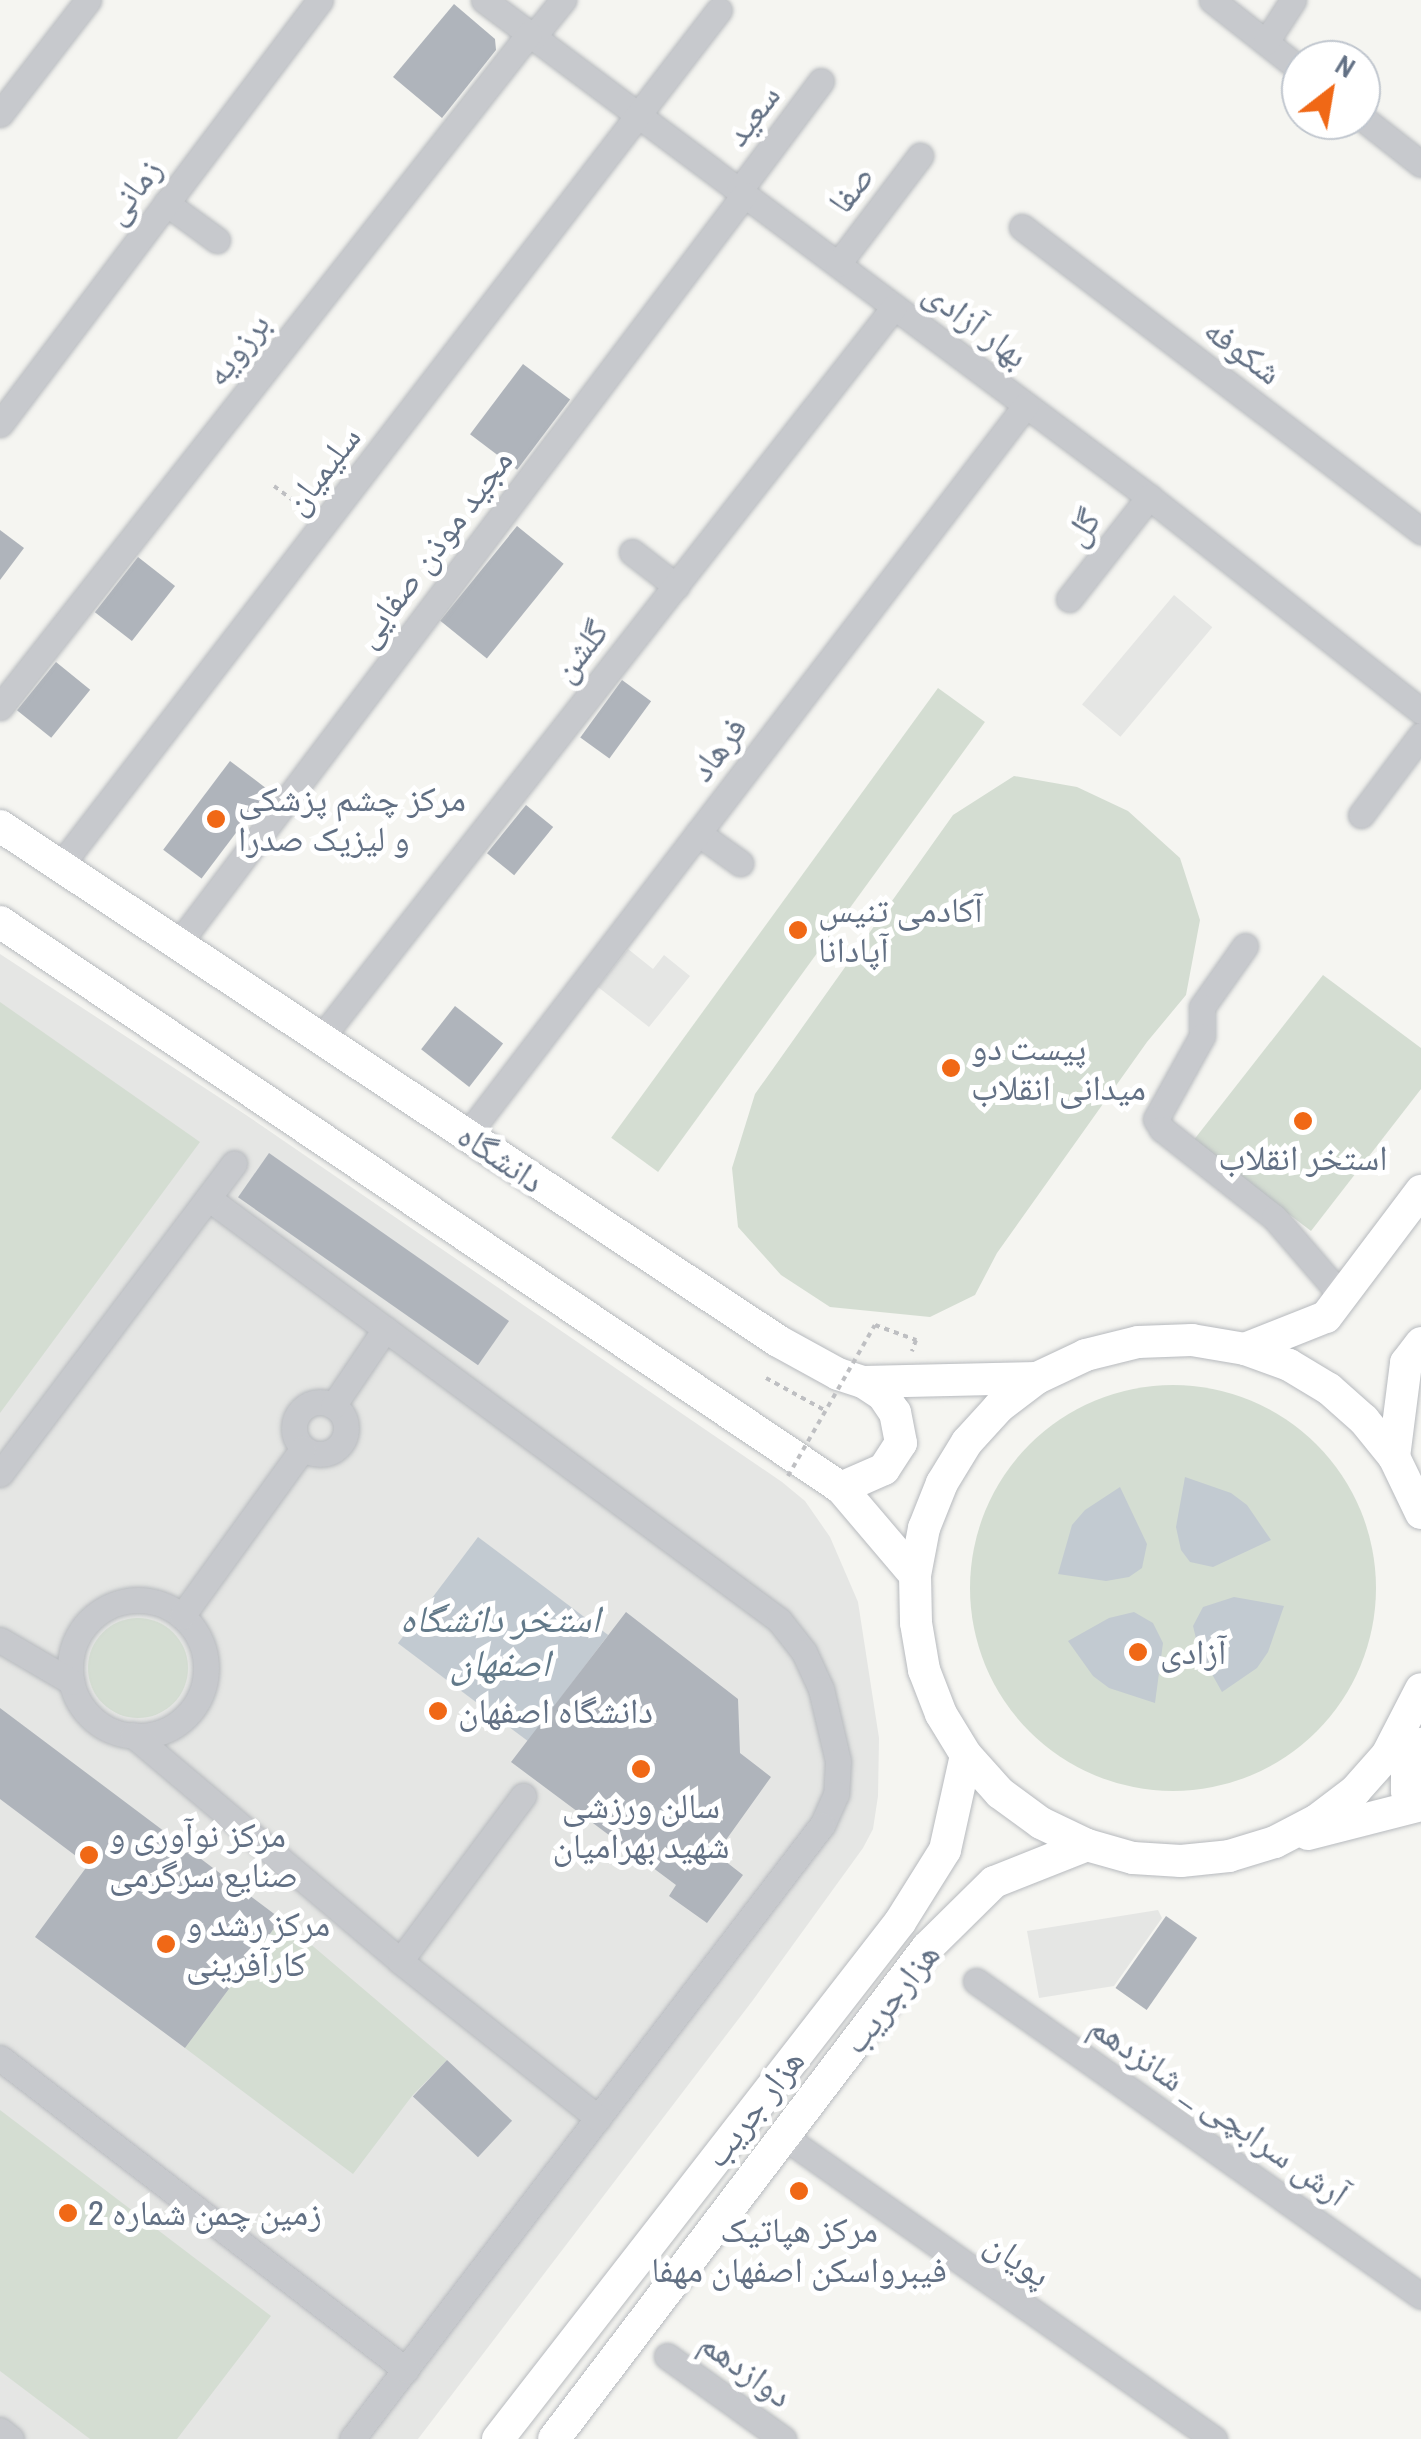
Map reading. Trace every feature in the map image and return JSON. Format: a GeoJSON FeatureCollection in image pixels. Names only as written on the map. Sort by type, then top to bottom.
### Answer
{"type":"FeatureCollection","features":[{"type":"Feature","properties":{"kind":"main road","name":"دانشگاه"},"geometry":{"type":"LineString","coordinates":[[0,826],[778,1341],[838,1374],[863,1382],[1037,1378]]}},
{"type":"Feature","properties":{"kind":"main road"},"geometry":{"type":"LineString","coordinates":[[0,922],[841,1488],[916,1574]]}},
{"type":"Feature","properties":{"kind":"main road"},"geometry":{"type":"LineString","coordinates":[[1245,1349],[1326,1317],[1421,1192]]}},
{"type":"Feature","properties":{"kind":"main road"},"geometry":{"type":"LineString","coordinates":[[1408,1472],[1364,1420],[1329,1390],[1289,1365],[1245,1349],[1192,1340],[1138,1342],[1086,1355],[1037,1378],[999,1407],[967,1442],[930,1513],[916,1574],[916,1622],[924,1670],[941,1714],[966,1755],[1000,1793],[1041,1824],[1087,1845],[1134,1858],[1181,1861],[1229,1856],[1421,1805]]}},
{"type":"Feature","properties":{"kind":"main road"},"geometry":{"type":"LineString","coordinates":[[1421,1343],[1406,1363],[1408,1472],[1421,1514]]}},
{"type":"Feature","properties":{"kind":"main road"},"geometry":{"type":"LineString","coordinates":[[841,1488],[884,1469],[901,1443],[900,1429],[889,1404],[863,1382]]}},
{"type":"Feature","properties":{"kind":"main road"},"geometry":{"type":"LineString","coordinates":[[1275,1842],[1317,1820],[1355,1791],[1387,1755],[1421,1688]]}},
{"type":"Feature","properties":{"kind":"main road"},"geometry":{"type":"LineString","coordinates":[[1421,1744],[1406,1767],[1407,1791],[1421,1805]]}},
{"type":"Feature","properties":{"kind":"main road","name":"هزار جریب"},"geometry":{"type":"LineString","coordinates":[[498,2439],[900,1922],[945,1850],[966,1755]]}},
{"type":"Feature","properties":{"kind":"main road","name":"هزارجریب"},"geometry":{"type":"LineString","coordinates":[[554,2439],[927,1948],[994,1882],[1087,1845]]}},
{"type":"Feature","properties":{"kind":"main road"},"geometry":{"type":"LineString","coordinates":[[645,2248],[679,2274]]}},
{"type":"Feature","properties":{"kind":"street"},"geometry":{"type":"LineString","coordinates":[[0,114],[88,0]]}},
{"type":"Feature","properties":{"kind":"street","name":"زمانی"},"geometry":{"type":"LineString","coordinates":[[1,420],[320,0]]}},
{"type":"Feature","properties":{"kind":"street","name":"بهار آزادی"},"geometry":{"type":"LineString","coordinates":[[484,0],[1150,498],[1421,711]]}},
{"type":"Feature","properties":{"kind":"street","name":"برزویه"},"geometry":{"type":"LineString","coordinates":[[0,707],[531,35],[563,0]]}},
{"type":"Feature","properties":{"kind":"street"},"geometry":{"type":"LineString","coordinates":[[1212,0],[1281,54]]}},
{"type":"Feature","properties":{"kind":"street"},"geometry":{"type":"LineString","coordinates":[[1266,42],[1293,0]]}},
{"type":"Feature","properties":{"kind":"street","name":"سلیمیان"},"geometry":{"type":"LineString","coordinates":[[60,866],[719,10]]}},
{"type":"Feature","properties":{"kind":"street","name":"سعید"},"geometry":{"type":"LineString","coordinates":[[741,193],[822,82]]}},
{"type":"Feature","properties":{"kind":"street"},"geometry":{"type":"LineString","coordinates":[[1381,133],[1421,164]]}},
{"type":"Feature","properties":{"kind":"street","name":"صفا"},"geometry":{"type":"LineString","coordinates":[[838,264],[920,156]]}},
{"type":"Feature","properties":{"kind":"street","name":"مجید موذن صفایی"},"geometry":{"type":"LineString","coordinates":[[178,944],[741,193]]}},
{"type":"Feature","properties":{"kind":"street"},"geometry":{"type":"LineString","coordinates":[[166,204],[217,240]]}},
{"type":"Feature","properties":{"kind":"street","name":"شکوفه"},"geometry":{"type":"LineString","coordinates":[[1022,227],[1421,531]]}},
{"type":"Feature","properties":{"kind":"street","name":"گلشن"},"geometry":{"type":"LineString","coordinates":[[320,1038],[894,307]]}},
{"type":"Feature","properties":{"kind":"street","name":"فرهاد"},"geometry":{"type":"LineString","coordinates":[[466,1135],[1026,405]]}},
{"type":"Feature","properties":{"kind":"street","name":"گل"},"geometry":{"type":"LineString","coordinates":[[1067,598],[1150,498]]}},
{"type":"Feature","properties":{"kind":"street"},"geometry":{"type":"LineString","coordinates":[[632,552],[676,586]]}},
{"type":"Feature","properties":{"kind":"street"},"geometry":{"type":"LineString","coordinates":[[1361,815],[1421,735]]}},
{"type":"Feature","properties":{"kind":"street"},"geometry":{"type":"LineString","coordinates":[[698,833],[740,863]]}},
{"type":"Feature","properties":{"kind":"street"},"geometry":{"type":"LineString","coordinates":[[1245,946],[1202,1007],[1202,1036],[1156,1119],[1162,1129],[1274,1218],[1342,1296]]}},
{"type":"Feature","properties":{"kind":"street"},"geometry":{"type":"LineString","coordinates":[[0,1474],[234,1163]]}},
{"type":"Feature","properties":{"kind":"street"},"geometry":{"type":"LineString","coordinates":[[208,1198],[779,1620],[804,1652],[831,1724],[838,1760],[836,1794],[822,1824],[352,2439]]}},
{"type":"Feature","properties":{"kind":"street"},"geometry":{"type":"LineString","coordinates":[[333,1406],[385,1329]]}},
{"type":"Feature","properties":{"kind":"street"},"geometry":{"type":"LineString","coordinates":[[309,1404],[333,1406],[345,1424],[342,1441],[323,1454],[304,1448],[294,1432],[298,1414],[309,1404]]}},
{"type":"Feature","properties":{"kind":"street"},"geometry":{"type":"LineString","coordinates":[[182,1616],[304,1448]]}},
{"type":"Feature","properties":{"kind":"street"},"geometry":{"type":"LineString","coordinates":[[0,1640],[72,1682],[93,1718],[133,1735],[158,1733],[176,1724],[192,1709],[202,1691],[204,1650],[182,1616],[144,1601],[104,1609],[86,1624],[74,1646],[72,1682]]}},
{"type":"Feature","properties":{"kind":"street"},"geometry":{"type":"LineString","coordinates":[[133,1735],[400,1961],[598,2118]]}},
{"type":"Feature","properties":{"kind":"street"},"geometry":{"type":"LineString","coordinates":[[400,1961],[524,1796]]}},
{"type":"Feature","properties":{"kind":"street","name":"آرش سرابچی _ شانزدهم"},"geometry":{"type":"LineString","coordinates":[[976,1981],[1421,2296]]}},
{"type":"Feature","properties":{"kind":"street"},"geometry":{"type":"LineString","coordinates":[[0,2058],[406,2370]]}},
{"type":"Feature","properties":{"kind":"street","name":"پویان"},"geometry":{"type":"LineString","coordinates":[[783,2136],[1214,2439]]}},
{"type":"Feature","properties":{"kind":"street","name":"دوازدهم"},"geometry":{"type":"LineString","coordinates":[[667,2356],[783,2439]]}},
{"type":"Feature","properties":{"kind":"street"},"geometry":{"type":"LineString","coordinates":[[0,2430],[11,2439]]}},
{"type":"Feature","properties":{"kind":"path"},"geometry":{"type":"LineString","coordinates":[[274,486],[324,524]]}},
{"type":"Feature","properties":{"kind":"path"},"geometry":{"type":"LineString","coordinates":[[788,1476],[875,1326],[916,1340]]}},
{"type":"Feature","properties":{"kind":"path"},"geometry":{"type":"LineString","coordinates":[[766,1378],[826,1410]]}},
{"type":"Feature","properties":{"kind":"shaded area"},"geometry":{"type":"Polygon","coordinates":[[[1174,595],[1212,627],[1120,737],[1082,705],[1174,595]]]}},
{"type":"Feature","properties":{"kind":"shaded area","name":"آکادمی تنیس آپادانا"},"geometry":{"type":"Polygon","coordinates":[[[938,688],[985,722],[658,1172],[611,1138],[938,688]]]}},
{"type":"Feature","properties":{"kind":"shaded area","name":"پیست دو میدانی انقلاب"},"geometry":{"type":"Polygon","coordinates":[[[1014,776],[1077,787],[1128,811],[1180,858],[1200,920],[1186,995],[1147,1042],[997,1253],[975,1295],[930,1317],[830,1307],[781,1275],[738,1227],[732,1168],[755,1094],[953,815],[1014,776]]]}},
{"type":"Feature","properties":{"kind":"shaded area"},"geometry":{"type":"Polygon","coordinates":[[[628,949],[653,969],[664,955],[690,976],[649,1027],[598,987],[628,949]]]}},
{"type":"Feature","properties":{"kind":"shaded area","name":"دانشگاه اصفهان"},"geometry":{"type":"Polygon","coordinates":[[[0,954],[246,1115],[782,1482],[805,1501],[830,1537],[858,1602],[879,1738],[873,1829],[753,2000],[418,2439],[0,2439],[0,954]]]}},
{"type":"Feature","properties":{"kind":"shaded area","name":"استخر انقلاب"},"geometry":{"type":"Polygon","coordinates":[[[1323,975],[1421,1048],[1421,1089],[1311,1231],[1193,1141],[1323,975]]]}},
{"type":"Feature","properties":{"kind":"shaded area"},"geometry":{"type":"Polygon","coordinates":[[[0,1002],[200,1142],[0,1413],[0,1002]]]}},
{"type":"Feature","properties":{"kind":"shaded area"},"geometry":{"type":"Polygon","coordinates":[[[1173,1385],[1213,1388],[1251,1400],[1286,1419],[1317,1444],[1342,1475],[1361,1510],[1373,1548],[1373,1628],[1361,1666],[1342,1701],[1317,1732],[1286,1757],[1251,1776],[1213,1788],[1173,1791],[1133,1788],[1095,1776],[1060,1757],[1029,1732],[1004,1701],[985,1666],[973,1628],[970,1588],[973,1548],[985,1510],[1004,1475],[1029,1444],[1060,1419],[1095,1400],[1133,1388],[1173,1385]]]}},
{"type":"Feature","properties":{"kind":"shaded area"},"geometry":{"type":"Polygon","coordinates":[[[138,1618],[157,1622],[173,1633],[184,1649],[188,1668],[184,1687],[173,1703],[157,1714],[138,1718],[119,1714],[103,1703],[92,1687],[88,1668],[92,1649],[103,1633],[119,1622],[138,1618]]]}},
{"type":"Feature","properties":{"kind":"shaded area"},"geometry":{"type":"Polygon","coordinates":[[[1158,1910],[1162,1918],[1114,1986],[1039,1998],[1027,1931],[1158,1910]]]}},
{"type":"Feature","properties":{"kind":"shaded area"},"geometry":{"type":"Polygon","coordinates":[[[281,1919],[447,2060],[412,2096],[353,2174],[185,2048],[281,1919]]]}},
{"type":"Feature","properties":{"kind":"shaded area","name":"زمین چمن شماره 2"},"geometry":{"type":"Polygon","coordinates":[[[0,2110],[271,2316],[177,2439],[90,2439],[0,2371],[0,2110]]]}},
{"type":"Feature","properties":{"kind":"water"},"geometry":{"type":"Polygon","coordinates":[[[1185,1477],[1231,1493],[1247,1505],[1271,1540],[1213,1567],[1190,1562],[1181,1550],[1176,1527],[1185,1477]]]}},
{"type":"Feature","properties":{"kind":"water"},"geometry":{"type":"Polygon","coordinates":[[[1120,1487],[1147,1544],[1142,1568],[1129,1577],[1106,1581],[1058,1574],[1072,1525],[1085,1510],[1120,1487]]]}},
{"type":"Feature","properties":{"kind":"water","name":"استخر دانشگاه اصفهان"},"geometry":{"type":"Polygon","coordinates":[[[478,1537],[608,1635],[528,1741],[398,1643],[478,1537]]]}},
{"type":"Feature","properties":{"kind":"water"},"geometry":{"type":"Polygon","coordinates":[[[1234,1597],[1284,1606],[1268,1652],[1257,1668],[1222,1692],[1199,1651],[1193,1626],[1203,1607],[1234,1597]]]}},
{"type":"Feature","properties":{"kind":"water"},"geometry":{"type":"Polygon","coordinates":[[[1134,1612],[1153,1623],[1163,1643],[1155,1703],[1109,1688],[1093,1676],[1068,1641],[1109,1618],[1134,1612]]]}},
{"type":"Feature","properties":{"kind":"building"},"geometry":{"type":"Polygon","coordinates":[[[454,4],[495,39],[496,50],[442,118],[393,77],[454,4]]]}},
{"type":"Feature","properties":{"kind":"building"},"geometry":{"type":"Polygon","coordinates":[[[523,364],[570,400],[517,470],[470,434],[523,364]]]}},
{"type":"Feature","properties":{"kind":"building"},"geometry":{"type":"Polygon","coordinates":[[[517,526],[564,564],[487,659],[440,621],[517,526]]]}},
{"type":"Feature","properties":{"kind":"building"},"geometry":{"type":"Polygon","coordinates":[[[0,530],[24,548],[0,580],[0,530]]]}},
{"type":"Feature","properties":{"kind":"building"},"geometry":{"type":"Polygon","coordinates":[[[138,557],[175,586],[132,641],[95,612],[138,557]]]}},
{"type":"Feature","properties":{"kind":"building"},"geometry":{"type":"Polygon","coordinates":[[[56,662],[90,690],[51,738],[17,710],[56,662]]]}},
{"type":"Feature","properties":{"kind":"building"},"geometry":{"type":"Polygon","coordinates":[[[622,680],[651,701],[609,759],[580,737],[622,680]]]}},
{"type":"Feature","properties":{"kind":"building","name":"مرکز چشم پزشکی و لیزیک صدرا"},"geometry":{"type":"Polygon","coordinates":[[[230,761],[268,790],[202,879],[163,850],[230,761]]]}},
{"type":"Feature","properties":{"kind":"building"},"geometry":{"type":"Polygon","coordinates":[[[526,805],[553,827],[514,875],[487,853],[526,805]]]}},
{"type":"Feature","properties":{"kind":"building"},"geometry":{"type":"Polygon","coordinates":[[[455,1006],[503,1044],[469,1087],[421,1049],[455,1006]]]}},
{"type":"Feature","properties":{"kind":"building"},"geometry":{"type":"Polygon","coordinates":[[[269,1153],[509,1321],[478,1365],[238,1197],[269,1153]]]}},
{"type":"Feature","properties":{"kind":"building","name":"سالن ورزشی شهید بهرامیان"},"geometry":{"type":"Polygon","coordinates":[[[626,1612],[738,1699],[740,1753],[771,1777],[716,1854],[743,1875],[707,1923],[669,1896],[676,1885],[511,1762],[626,1612]]]}},
{"type":"Feature","properties":{"kind":"building"},"geometry":{"type":"Polygon","coordinates":[[[0,1708],[281,1919],[185,2048],[35,1937],[88,1865],[0,1799],[0,1708]]]}},
{"type":"Feature","properties":{"kind":"building"},"geometry":{"type":"Polygon","coordinates":[[[1166,1916],[1197,1938],[1147,2010],[1116,1988],[1166,1916]]]}},
{"type":"Feature","properties":{"kind":"building"},"geometry":{"type":"Polygon","coordinates":[[[447,2060],[512,2121],[478,2157],[413,2097],[447,2060]]]}},
{"type":"Feature","properties":{"kind":"place","name":"مرکز چشم پزشکی و لیزیک صدرا"},"geometry":{"type":"Point","coordinates":[216,819]}},
{"type":"Feature","properties":{"kind":"place","name":"آکادمی تنیس آپادانا"},"geometry":{"type":"Point","coordinates":[798,930]}},
{"type":"Feature","properties":{"kind":"place","name":"پیست دو میدانی انقلاب"},"geometry":{"type":"Point","coordinates":[951,1068]}},
{"type":"Feature","properties":{"kind":"place","name":"استخر انقلاب"},"geometry":{"type":"Point","coordinates":[1303,1121]}},
{"type":"Feature","properties":{"kind":"place","name":"آزادی"},"geometry":{"type":"Point","coordinates":[1138,1652]}},
{"type":"Feature","properties":{"kind":"place","name":"دانشگاه اصفهان"},"geometry":{"type":"Point","coordinates":[438,1711]}},
{"type":"Feature","properties":{"kind":"place","name":"سالن ورزشی شهید بهرامیان"},"geometry":{"type":"Point","coordinates":[641,1769]}},
{"type":"Feature","properties":{"kind":"place","name":"مرکز نوآوری و صنایع سرگرمی"},"geometry":{"type":"Point","coordinates":[89,1855]}},
{"type":"Feature","properties":{"kind":"place","name":"مرکز رشد و کارآفرینی"},"geometry":{"type":"Point","coordinates":[166,1944]}},
{"type":"Feature","properties":{"kind":"place","name":"مرکز هپاتیک فیبرواسکن اصفهان مهفا"},"geometry":{"type":"Point","coordinates":[799,2191]}},
{"type":"Feature","properties":{"kind":"place","name":"زمین چمن شماره 2"},"geometry":{"type":"Point","coordinates":[68,2213]}}]}
